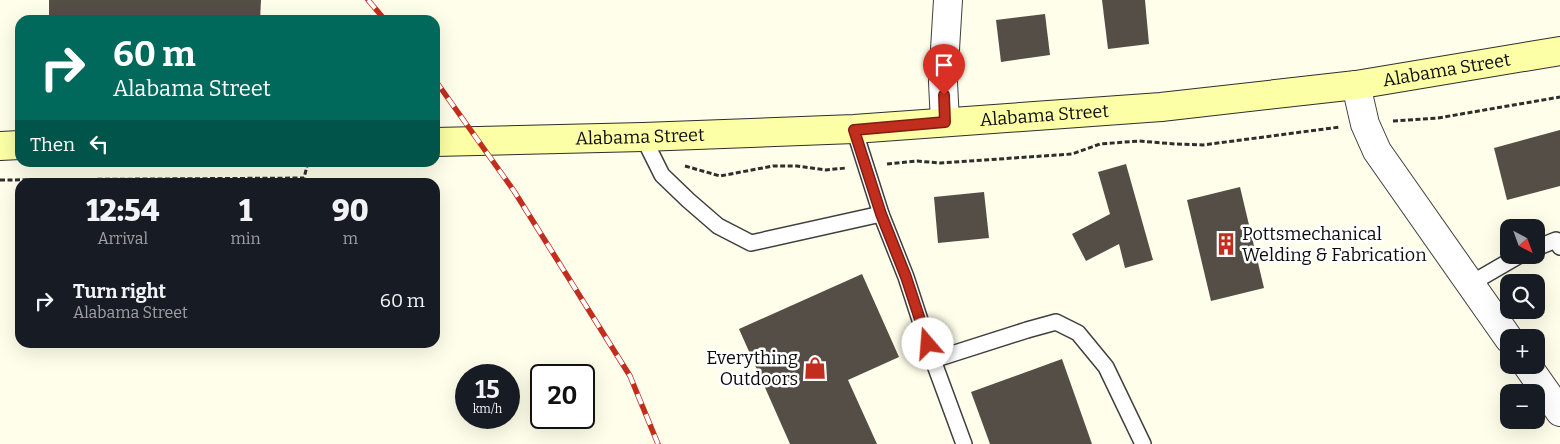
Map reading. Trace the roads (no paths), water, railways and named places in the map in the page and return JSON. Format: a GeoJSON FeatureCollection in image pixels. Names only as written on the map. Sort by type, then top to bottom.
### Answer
{"type":"FeatureCollection","features":[{"type":"Feature","properties":{"kind":"main road","name":"Alabama Street"},"geometry":{"type":"LineString","coordinates":[[440,142],[854,130],[1161,107],[1356,85],[1560,51]]}},
{"type":"Feature","properties":{"kind":"main road"},"geometry":{"type":"LineString","coordinates":[[0,146],[15,145]]}},
{"type":"Feature","properties":{"kind":"street"},"geometry":{"type":"LineString","coordinates":[[945,122],[943,82],[948,0]]}},
{"type":"Feature","properties":{"kind":"street"},"geometry":{"type":"LineString","coordinates":[[1356,85],[1366,124],[1377,151],[1502,329]]}},
{"type":"Feature","properties":{"kind":"street"},"geometry":{"type":"LineString","coordinates":[[1533,374],[1560,412]]}},
{"type":"Feature","properties":{"kind":"lane"},"geometry":{"type":"LineString","coordinates":[[854,130],[881,214],[906,277],[933,360],[964,444]]}},
{"type":"Feature","properties":{"kind":"lane"},"geometry":{"type":"LineString","coordinates":[[643,137],[662,175],[718,226],[751,243],[881,214]]}},
{"type":"Feature","properties":{"kind":"lane"},"geometry":{"type":"LineString","coordinates":[[1545,244],[1556,240],[1560,247]]}},
{"type":"Feature","properties":{"kind":"lane"},"geometry":{"type":"LineString","coordinates":[[1470,284],[1504,264]]}},
{"type":"Feature","properties":{"kind":"lane"},"geometry":{"type":"LineString","coordinates":[[933,360],[1056,322],[1078,333],[1106,367],[1143,444]]}},
{"type":"Feature","properties":{"kind":"railway"},"geometry":{"type":"LineString","coordinates":[[368,0],[381,15]]}},
{"type":"Feature","properties":{"kind":"railway"},"geometry":{"type":"LineString","coordinates":[[440,87],[514,191],[630,376],[658,444]]}},
{"type":"Feature","properties":{"kind":"place","name":"Pottsmechanical Welding & Fabrication"},"geometry":{"type":"Point","coordinates":[1226,244]}},
{"type":"Feature","properties":{"kind":"place","name":"Everything Outdoors"},"geometry":{"type":"Point","coordinates":[815,368]}}]}
